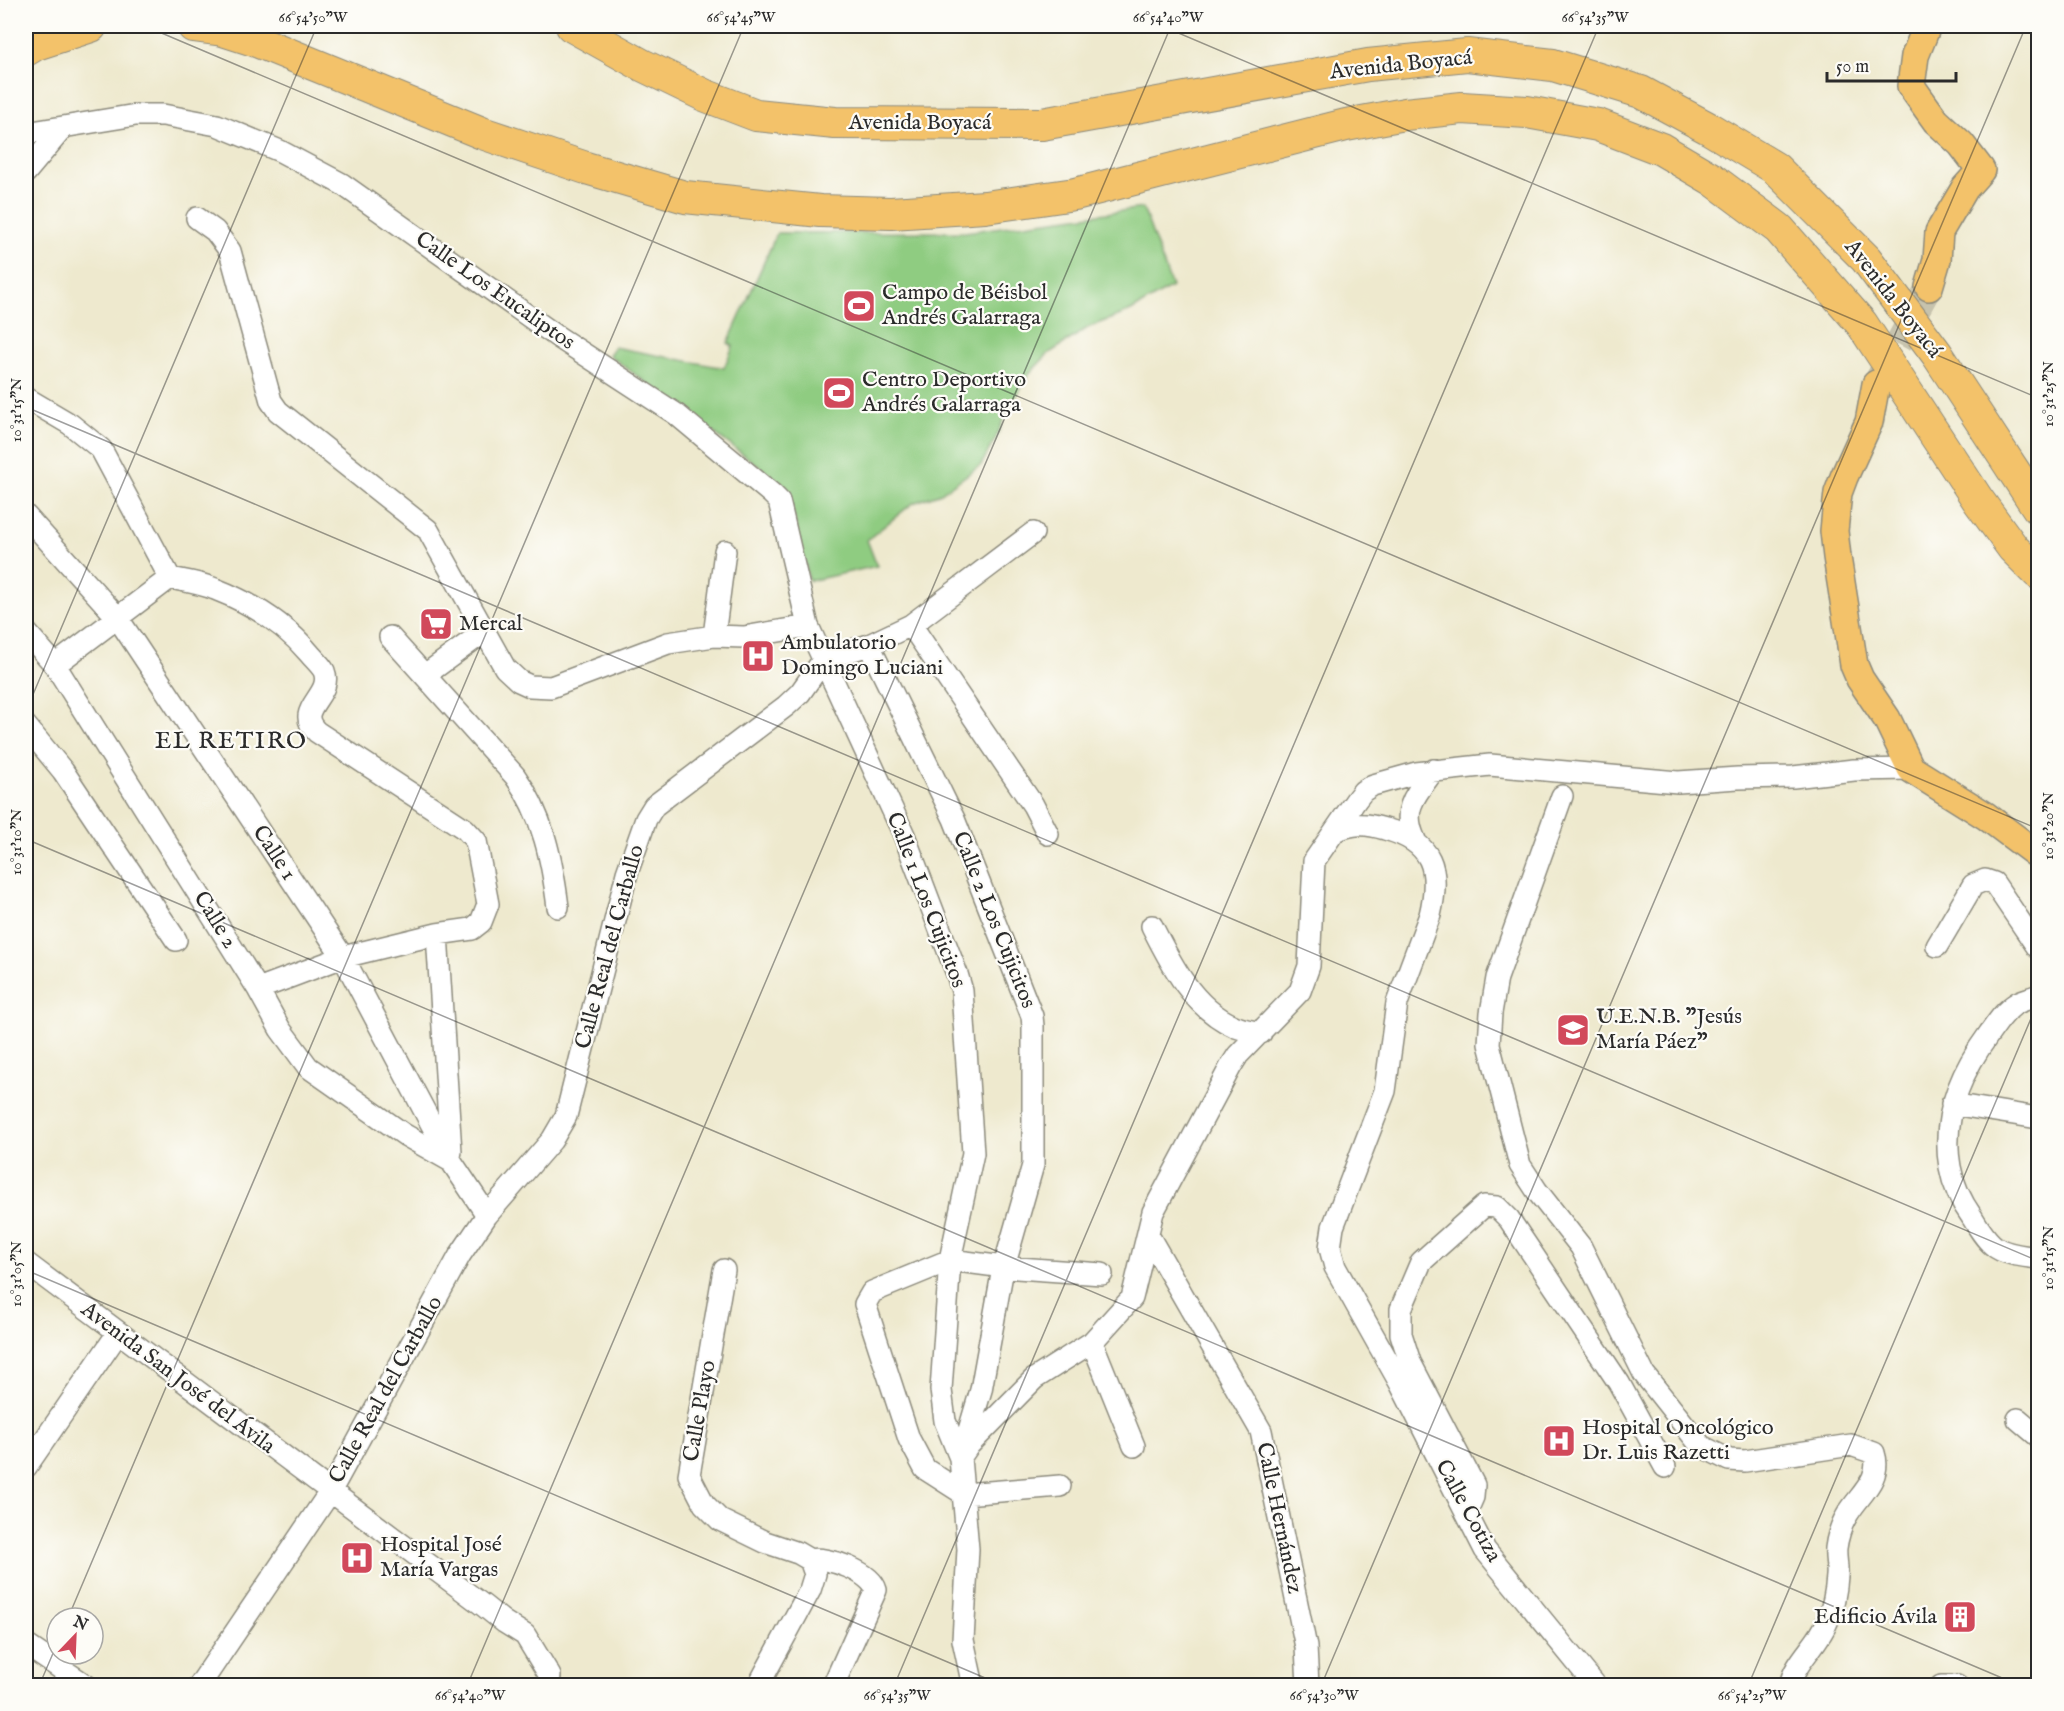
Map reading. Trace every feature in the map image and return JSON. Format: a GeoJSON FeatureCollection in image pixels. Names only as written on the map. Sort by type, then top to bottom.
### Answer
{"type":"FeatureCollection","features":[{"type":"Feature","properties":{"kind":"highway"},"geometry":{"type":"LineString","coordinates":[[26,50],[36,44],[91,26]]}},
{"type":"Feature","properties":{"kind":"highway","name":"Avenida Boyacá"},"geometry":{"type":"LineString","coordinates":[[193,26],[223,30],[254,40],[482,133],[586,168],[685,197],[820,210],[891,213],[985,207],[1075,194],[1347,125],[1406,114],[1462,108],[1527,112],[1598,125],[1661,149],[1712,178],[1779,229],[1862,324],[1978,500],[2013,548],[2038,573]]}},
{"type":"Feature","properties":{"kind":"highway","name":"Avenida Boyacá"},"geometry":{"type":"LineString","coordinates":[[572,26],[704,95],[756,115],[835,123],[1042,124],[1368,65],[1467,55],[1552,65],[1641,92],[1710,129],[1775,168],[1866,259],[1937,354],[2038,508]]}},
{"type":"Feature","properties":{"kind":"main road"},"geometry":{"type":"LineString","coordinates":[[1927,26],[1915,56],[1911,86],[1936,121],[1961,144],[1981,170],[1965,188],[1939,232],[1938,260],[1929,287]]}},
{"type":"Feature","properties":{"kind":"main road"},"geometry":{"type":"LineString","coordinates":[[1876,384],[1869,422],[1838,493],[1834,531],[1854,665],[1860,679],[1887,719],[1911,769],[1986,816],[2038,855]]}},
{"type":"Feature","properties":{"kind":"street","name":"Calle Los Eucaliptos"},"geometry":{"type":"LineString","coordinates":[[26,133],[62,129],[136,115],[164,115],[217,125],[280,151],[342,184],[558,337],[676,414],[772,494],[779,501],[808,626],[824,659]]}},
{"type":"Feature","properties":{"kind":"street"},"geometry":{"type":"LineString","coordinates":[[26,172],[62,129]]}},
{"type":"Feature","properties":{"kind":"street"},"geometry":{"type":"LineString","coordinates":[[196,218],[215,231],[230,251],[272,401],[278,411],[428,530],[505,668],[519,681],[530,687],[551,687],[668,643],[714,636],[744,637],[808,626]]}},
{"type":"Feature","properties":{"kind":"street"},"geometry":{"type":"LineString","coordinates":[[26,398],[70,424],[101,449],[170,578],[214,588],[261,610],[298,640],[324,671],[325,684],[307,718],[309,724],[317,732],[465,829],[476,841],[488,904],[481,922],[472,928],[343,957],[258,989]]}},
{"type":"Feature","properties":{"kind":"street","name":"Calle 1"},"geometry":{"type":"LineString","coordinates":[[26,516],[117,617],[343,957],[451,1161],[487,1215]]}},
{"type":"Feature","properties":{"kind":"street"},"geometry":{"type":"LineString","coordinates":[[824,659],[869,645],[911,624],[1034,533]]}},
{"type":"Feature","properties":{"kind":"street"},"geometry":{"type":"LineString","coordinates":[[714,636],[725,551]]}},
{"type":"Feature","properties":{"kind":"street"},"geometry":{"type":"LineString","coordinates":[[56,664],[170,578]]}},
{"type":"Feature","properties":{"kind":"street"},"geometry":{"type":"LineString","coordinates":[[911,624],[1033,805],[1048,834]]}},
{"type":"Feature","properties":{"kind":"street"},"geometry":{"type":"LineString","coordinates":[[425,675],[485,631]]}},
{"type":"Feature","properties":{"kind":"street","name":"Calle 2"},"geometry":{"type":"LineString","coordinates":[[26,632],[56,664],[258,989],[280,1029],[308,1067],[405,1135],[451,1161]]}},
{"type":"Feature","properties":{"kind":"street"},"geometry":{"type":"LineString","coordinates":[[390,637],[515,776],[526,792],[547,842],[558,908]]}},
{"type":"Feature","properties":{"kind":"street","name":"Calle 2 Los Cujicitos"},"geometry":{"type":"LineString","coordinates":[[869,645],[954,819],[1034,1026],[1032,1165],[1004,1266],[981,1390],[960,1458]]}},
{"type":"Feature","properties":{"kind":"street","name":"Calle Real del Carballo"},"geometry":{"type":"LineString","coordinates":[[199,1686],[330,1492],[460,1255],[487,1215],[552,1140],[566,1116],[627,873],[646,819],[654,806],[786,706],[800,693],[824,659]]}},
{"type":"Feature","properties":{"kind":"street","name":"Calle 1 Los Cujicitos"},"geometry":{"type":"LineString","coordinates":[[824,659],[904,835],[962,991],[973,1153],[950,1260],[941,1390],[945,1421],[960,1458]]}},
{"type":"Feature","properties":{"kind":"street"},"geometry":{"type":"LineString","coordinates":[[26,726],[63,771],[176,940]]}},
{"type":"Feature","properties":{"kind":"street"},"geometry":{"type":"LineString","coordinates":[[973,1686],[963,1640],[968,1549],[960,1458],[969,1445],[1034,1379],[1092,1342],[1131,1298],[1153,1212],[1231,1066],[1238,1055],[1262,1033],[1300,991],[1309,966],[1314,861],[1363,791],[1373,785],[1434,770],[1469,766],[1505,765],[1678,782],[1793,777],[1854,770],[1911,769]]}},
{"type":"Feature","properties":{"kind":"street"},"geometry":{"type":"LineString","coordinates":[[1415,840],[1409,828],[1409,808],[1415,795],[1434,770]]}},
{"type":"Feature","properties":{"kind":"street"},"geometry":{"type":"LineString","coordinates":[[1562,796],[1497,978],[1491,1013],[1489,1044],[1520,1165],[1537,1191],[1581,1247],[1644,1374],[1701,1446],[1729,1460],[1744,1461],[1851,1445],[1874,1453],[1878,1463],[1875,1477],[1845,1519],[1836,1547],[1837,1574],[1834,1600],[1827,1623],[1818,1641],[1803,1659],[1790,1686]]}},
{"type":"Feature","properties":{"kind":"street"},"geometry":{"type":"LineString","coordinates":[[1335,831],[1349,824],[1364,824],[1402,834],[1415,840]]}},
{"type":"Feature","properties":{"kind":"street","name":"Calle Cotiza"},"geometry":{"type":"LineString","coordinates":[[1415,840],[1431,862],[1434,875],[1433,904],[1397,1003],[1385,1091],[1333,1227],[1330,1248],[1335,1267],[1400,1383],[1485,1550],[1596,1686]]}},
{"type":"Feature","properties":{"kind":"street"},"geometry":{"type":"LineString","coordinates":[[1937,946],[1973,885],[1985,880],[1994,883],[2038,948]]}},
{"type":"Feature","properties":{"kind":"street"},"geometry":{"type":"LineString","coordinates":[[1152,926],[1186,986],[1202,1003],[1221,1019],[1236,1027],[1262,1033]]}},
{"type":"Feature","properties":{"kind":"street"},"geometry":{"type":"LineString","coordinates":[[438,934],[451,1161]]}},
{"type":"Feature","properties":{"kind":"street"},"geometry":{"type":"LineString","coordinates":[[2038,995],[2017,1004],[2000,1018],[1979,1048],[1961,1080],[1952,1104],[1948,1128],[1950,1167],[1963,1203],[1979,1230],[1995,1247],[2011,1253],[2038,1258]]}},
{"type":"Feature","properties":{"kind":"street"},"geometry":{"type":"LineString","coordinates":[[1952,1104],[2038,1118]]}},
{"type":"Feature","properties":{"kind":"street"},"geometry":{"type":"LineString","coordinates":[[1466,1513],[1473,1497],[1474,1485],[1410,1362],[1401,1334],[1401,1309],[1421,1262],[1484,1206],[1497,1207],[1509,1220],[1619,1383],[1665,1467]]}},
{"type":"Feature","properties":{"kind":"street","name":"Calle Hernández"},"geometry":{"type":"LineString","coordinates":[[1148,1235],[1261,1431],[1306,1647],[1308,1686]]}},
{"type":"Feature","properties":{"kind":"street"},"geometry":{"type":"LineString","coordinates":[[1060,1486],[964,1494],[925,1469],[909,1439],[865,1304],[872,1292],[950,1260],[1102,1274]]}},
{"type":"Feature","properties":{"kind":"street","name":"Avenida San José del Ávila"},"geometry":{"type":"LineString","coordinates":[[26,1263],[504,1623],[525,1635],[550,1676],[549,1686]]}},
{"type":"Feature","properties":{"kind":"street","name":"Calle Playo"},"geometry":{"type":"LineString","coordinates":[[724,1270],[689,1475],[704,1504],[720,1520],[765,1542],[798,1553],[810,1560],[826,1559],[838,1563],[866,1577],[874,1584],[876,1590],[832,1686]]}},
{"type":"Feature","properties":{"kind":"street"},"geometry":{"type":"LineString","coordinates":[[26,1467],[118,1333]]}},
{"type":"Feature","properties":{"kind":"street"},"geometry":{"type":"LineString","coordinates":[[1092,1342],[1134,1446]]}},
{"type":"Feature","properties":{"kind":"street"},"geometry":{"type":"LineString","coordinates":[[2018,1419],[2038,1436]]}},
{"type":"Feature","properties":{"kind":"street"},"geometry":{"type":"LineString","coordinates":[[758,1686],[810,1590],[815,1574],[810,1560]]}},
{"type":"Feature","properties":{"kind":"street"},"geometry":{"type":"LineString","coordinates":[[26,1645],[87,1686]]}},
{"type":"Feature","properties":{"kind":"street"},"geometry":{"type":"LineString","coordinates":[[1941,1686],[1957,1686]]}},
{"type":"Feature","properties":{"kind":"green space","name":"Centro Deportivo Andrés Galarraga"},"geometry":{"type":"Polygon","coordinates":[[[1143,208],[1172,287],[1131,311],[1089,327],[1048,354],[1029,374],[1006,413],[997,436],[981,465],[941,493],[913,503],[867,540],[877,566],[809,581],[787,487],[609,355],[614,347],[724,368],[733,346],[728,343],[777,233],[965,232],[1143,208]]]}},
{"type":"Feature","properties":{"kind":"tunnel"},"geometry":{"type":"LineString","coordinates":[[1878,380],[1929,287]]}},
{"type":"Feature","properties":{"kind":"place","name":"Campo de Béisbol Andrés Galarraga"},"geometry":{"type":"Point","coordinates":[859,306]}},
{"type":"Feature","properties":{"kind":"place","name":"Centro Deportivo Andrés Galarraga"},"geometry":{"type":"Point","coordinates":[839,393]}},
{"type":"Feature","properties":{"kind":"place","name":"Mercal"},"geometry":{"type":"Point","coordinates":[436,624]}},
{"type":"Feature","properties":{"kind":"place","name":"Ambulatorio Domingo Luciani"},"geometry":{"type":"Point","coordinates":[758,656]}},
{"type":"Feature","properties":{"kind":"place","name":"U.E.N.B. \"Jesús María Páez\""},"geometry":{"type":"Point","coordinates":[1573,1030]}},
{"type":"Feature","properties":{"kind":"place","name":"Hospital Oncológico Dr. Luis Razetti"},"geometry":{"type":"Point","coordinates":[1559,1441]}},
{"type":"Feature","properties":{"kind":"place","name":"Hospital José María Vargas"},"geometry":{"type":"Point","coordinates":[357,1558]}},
{"type":"Feature","properties":{"kind":"place","name":"Edificio Ávila"},"geometry":{"type":"Point","coordinates":[1960,1617]}},
{"type":"Feature","properties":{"kind":"district","name":"EL RETIRO"},"geometry":{"type":"Point","coordinates":[231,741]}}]}
